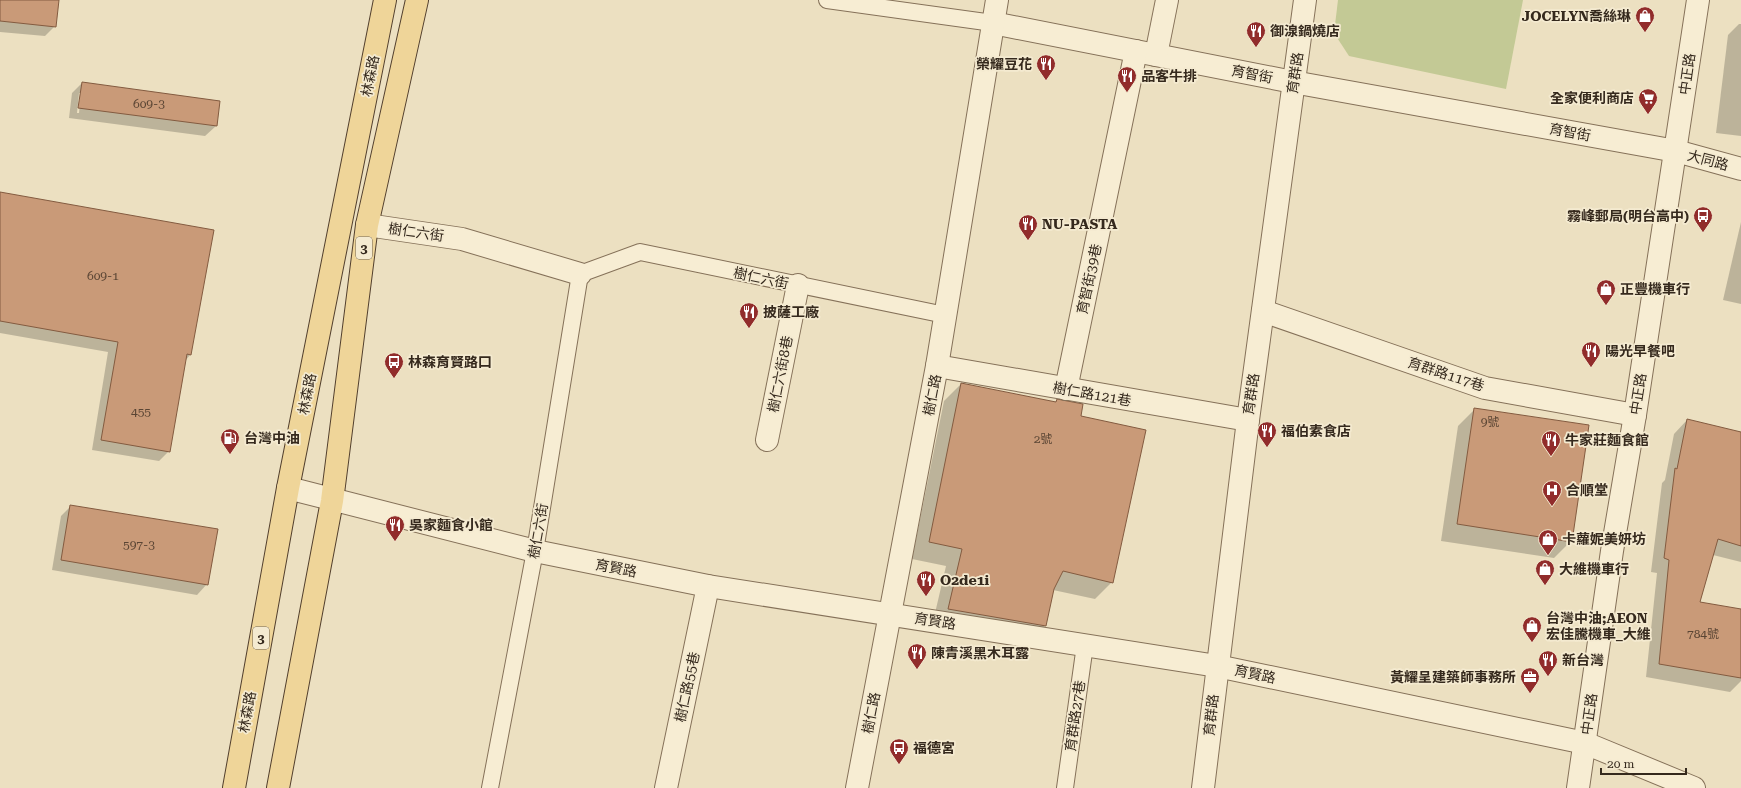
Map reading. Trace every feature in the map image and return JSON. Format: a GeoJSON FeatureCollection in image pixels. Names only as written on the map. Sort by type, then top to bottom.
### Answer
{"type":"FeatureCollection","features":[{"type":"Feature","properties":{"kind":"main road","name":"林森路"},"geometry":{"type":"LineString","coordinates":[[234,788],[288,488],[385,0]]}},
{"type":"Feature","properties":{"kind":"main road","name":"林森路"},"geometry":{"type":"LineString","coordinates":[[278,788],[332,501],[367,226],[417,0]]}},
{"type":"Feature","properties":{"kind":"street","name":"樹仁路"},"geometry":{"type":"LineString","coordinates":[[857,788],[937,366],[997,0]]}},
{"type":"Feature","properties":{"kind":"street","name":"育智街39巷"},"geometry":{"type":"LineString","coordinates":[[1066,390],[1146,53],[1167,0]]}},
{"type":"Feature","properties":{"kind":"street","name":"育群路"},"geometry":{"type":"LineString","coordinates":[[1203,788],[1248,420],[1305,0]]}},
{"type":"Feature","properties":{"kind":"street","name":"中正路"},"geometry":{"type":"LineString","coordinates":[[1578,788],[1612,551],[1635,416],[1698,0]]}},
{"type":"Feature","properties":{"kind":"street","name":"育智街"},"geometry":{"type":"LineString","coordinates":[[993,23],[1293,82],[1676,151]]}},
{"type":"Feature","properties":{"kind":"street","name":"大同路"},"geometry":{"type":"LineString","coordinates":[[1676,151],[1741,169]]}},
{"type":"Feature","properties":{"kind":"street","name":"樹仁六街"},"geometry":{"type":"LineString","coordinates":[[367,226],[462,239],[580,274]]}},
{"type":"Feature","properties":{"kind":"street","name":"樹仁六街8巷"},"geometry":{"type":"LineString","coordinates":[[767,440],[798,285]]}},
{"type":"Feature","properties":{"kind":"street","name":"育群路117巷"},"geometry":{"type":"LineString","coordinates":[[1263,312],[1485,388],[1635,416]]}},
{"type":"Feature","properties":{"kind":"street","name":"樹仁路121巷"},"geometry":{"type":"LineString","coordinates":[[937,366],[1066,390],[1248,420]]}},
{"type":"Feature","properties":{"kind":"street","name":"育賢路"},"geometry":{"type":"LineString","coordinates":[[288,488],[332,501],[535,552],[708,586],[1217,666],[1585,743],[1694,788]]}},
{"type":"Feature","properties":{"kind":"street","name":"樹仁路55巷"},"geometry":{"type":"LineString","coordinates":[[666,788],[708,586]]}},
{"type":"Feature","properties":{"kind":"lane","name":"育智街"},"geometry":{"type":"LineString","coordinates":[[827,0],[993,23]]}},
{"type":"Feature","properties":{"kind":"lane","name":"樹仁六街"},"geometry":{"type":"LineString","coordinates":[[490,788],[535,552],[580,274],[640,252],[945,315]]}},
{"type":"Feature","properties":{"kind":"lane","name":"育群路27巷"},"geometry":{"type":"LineString","coordinates":[[1065,788],[1085,645]]}},
{"type":"Feature","properties":{"kind":"green space"},"geometry":{"type":"Polygon","coordinates":[[[1338,0],[1523,0],[1506,89],[1349,56],[1334,33],[1338,0]]]}},
{"type":"Feature","properties":{"kind":"building"},"geometry":{"type":"Polygon","coordinates":[[[0,0],[59,0],[56,27],[0,21],[0,0]]]}},
{"type":"Feature","properties":{"kind":"building"},"geometry":{"type":"Polygon","coordinates":[[[82,82],[220,101],[217,126],[78,108],[82,82]]]}},
{"type":"Feature","properties":{"kind":"building"},"geometry":{"type":"Polygon","coordinates":[[[0,192],[214,230],[191,355],[187,354],[170,452],[101,440],[118,342],[0,321],[0,192]]]}},
{"type":"Feature","properties":{"kind":"building"},"geometry":{"type":"Polygon","coordinates":[[[961,383],[1056,402],[1057,399],[1083,404],[1081,416],[1146,430],[1113,583],[1063,571],[1054,589],[1046,626],[948,609],[962,549],[929,542],[961,383]]]}},
{"type":"Feature","properties":{"kind":"building"},"geometry":{"type":"Polygon","coordinates":[[[1474,408],[1589,425],[1572,542],[1457,524],[1474,408]]]}},
{"type":"Feature","properties":{"kind":"building"},"geometry":{"type":"Polygon","coordinates":[[[1687,419],[1741,432],[1741,546],[1718,539],[1700,602],[1741,609],[1741,678],[1659,664],[1669,560],[1664,558],[1675,468],[1677,469],[1687,419]]]}},
{"type":"Feature","properties":{"kind":"building"},"geometry":{"type":"Polygon","coordinates":[[[70,505],[218,529],[208,585],[61,560],[70,505]]]}},
{"type":"Feature","properties":{"kind":"place","name":"JOCELYN喬絲琳"},"geometry":{"type":"Point","coordinates":[1645,33]}},
{"type":"Feature","properties":{"kind":"place","name":"御湶鍋燒店"},"geometry":{"type":"Point","coordinates":[1256,48]}},
{"type":"Feature","properties":{"kind":"place","name":"榮耀豆花"},"geometry":{"type":"Point","coordinates":[1046,81]}},
{"type":"Feature","properties":{"kind":"place","name":"品客牛排"},"geometry":{"type":"Point","coordinates":[1127,93]}},
{"type":"Feature","properties":{"kind":"place","name":"全家便利商店"},"geometry":{"type":"Point","coordinates":[1648,115]}},
{"type":"Feature","properties":{"kind":"place","name":"霧峰郵局(明台高中)"},"geometry":{"type":"Point","coordinates":[1703,233]}},
{"type":"Feature","properties":{"kind":"place","name":"NU-PASTA"},"geometry":{"type":"Point","coordinates":[1028,241]}},
{"type":"Feature","properties":{"kind":"place","name":"正豐機車行"},"geometry":{"type":"Point","coordinates":[1606,306]}},
{"type":"Feature","properties":{"kind":"place","name":"披薩工廠"},"geometry":{"type":"Point","coordinates":[749,329]}},
{"type":"Feature","properties":{"kind":"place","name":"陽光早餐吧"},"geometry":{"type":"Point","coordinates":[1591,368]}},
{"type":"Feature","properties":{"kind":"place","name":"林森育賢路口"},"geometry":{"type":"Point","coordinates":[394,379]}},
{"type":"Feature","properties":{"kind":"place","name":"福伯素食店"},"geometry":{"type":"Point","coordinates":[1267,448]}},
{"type":"Feature","properties":{"kind":"place","name":"台灣中油"},"geometry":{"type":"Point","coordinates":[230,455]}},
{"type":"Feature","properties":{"kind":"place","name":"牛家莊麵食館"},"geometry":{"type":"Point","coordinates":[1551,457]}},
{"type":"Feature","properties":{"kind":"place","name":"合順堂"},"geometry":{"type":"Point","coordinates":[1552,507]}},
{"type":"Feature","properties":{"kind":"place","name":"吳家麵食小館"},"geometry":{"type":"Point","coordinates":[395,542]}},
{"type":"Feature","properties":{"kind":"place","name":"卡蘿妮美妍坊"},"geometry":{"type":"Point","coordinates":[1548,556]}},
{"type":"Feature","properties":{"kind":"place","name":"大維機車行"},"geometry":{"type":"Point","coordinates":[1545,586]}},
{"type":"Feature","properties":{"kind":"place","name":"O2de1i"},"geometry":{"type":"Point","coordinates":[926,597]}},
{"type":"Feature","properties":{"kind":"place","name":"台灣中油;AEON 宏佳騰機車_大維"},"geometry":{"type":"Point","coordinates":[1532,643]}},
{"type":"Feature","properties":{"kind":"place","name":"陳青溪黑木耳露"},"geometry":{"type":"Point","coordinates":[917,670]}},
{"type":"Feature","properties":{"kind":"place","name":"新台灣"},"geometry":{"type":"Point","coordinates":[1548,677]}},
{"type":"Feature","properties":{"kind":"place","name":"黃耀呈建築師事務所"},"geometry":{"type":"Point","coordinates":[1530,694]}},
{"type":"Feature","properties":{"kind":"place","name":"福德宮"},"geometry":{"type":"Point","coordinates":[899,765]}}]}
